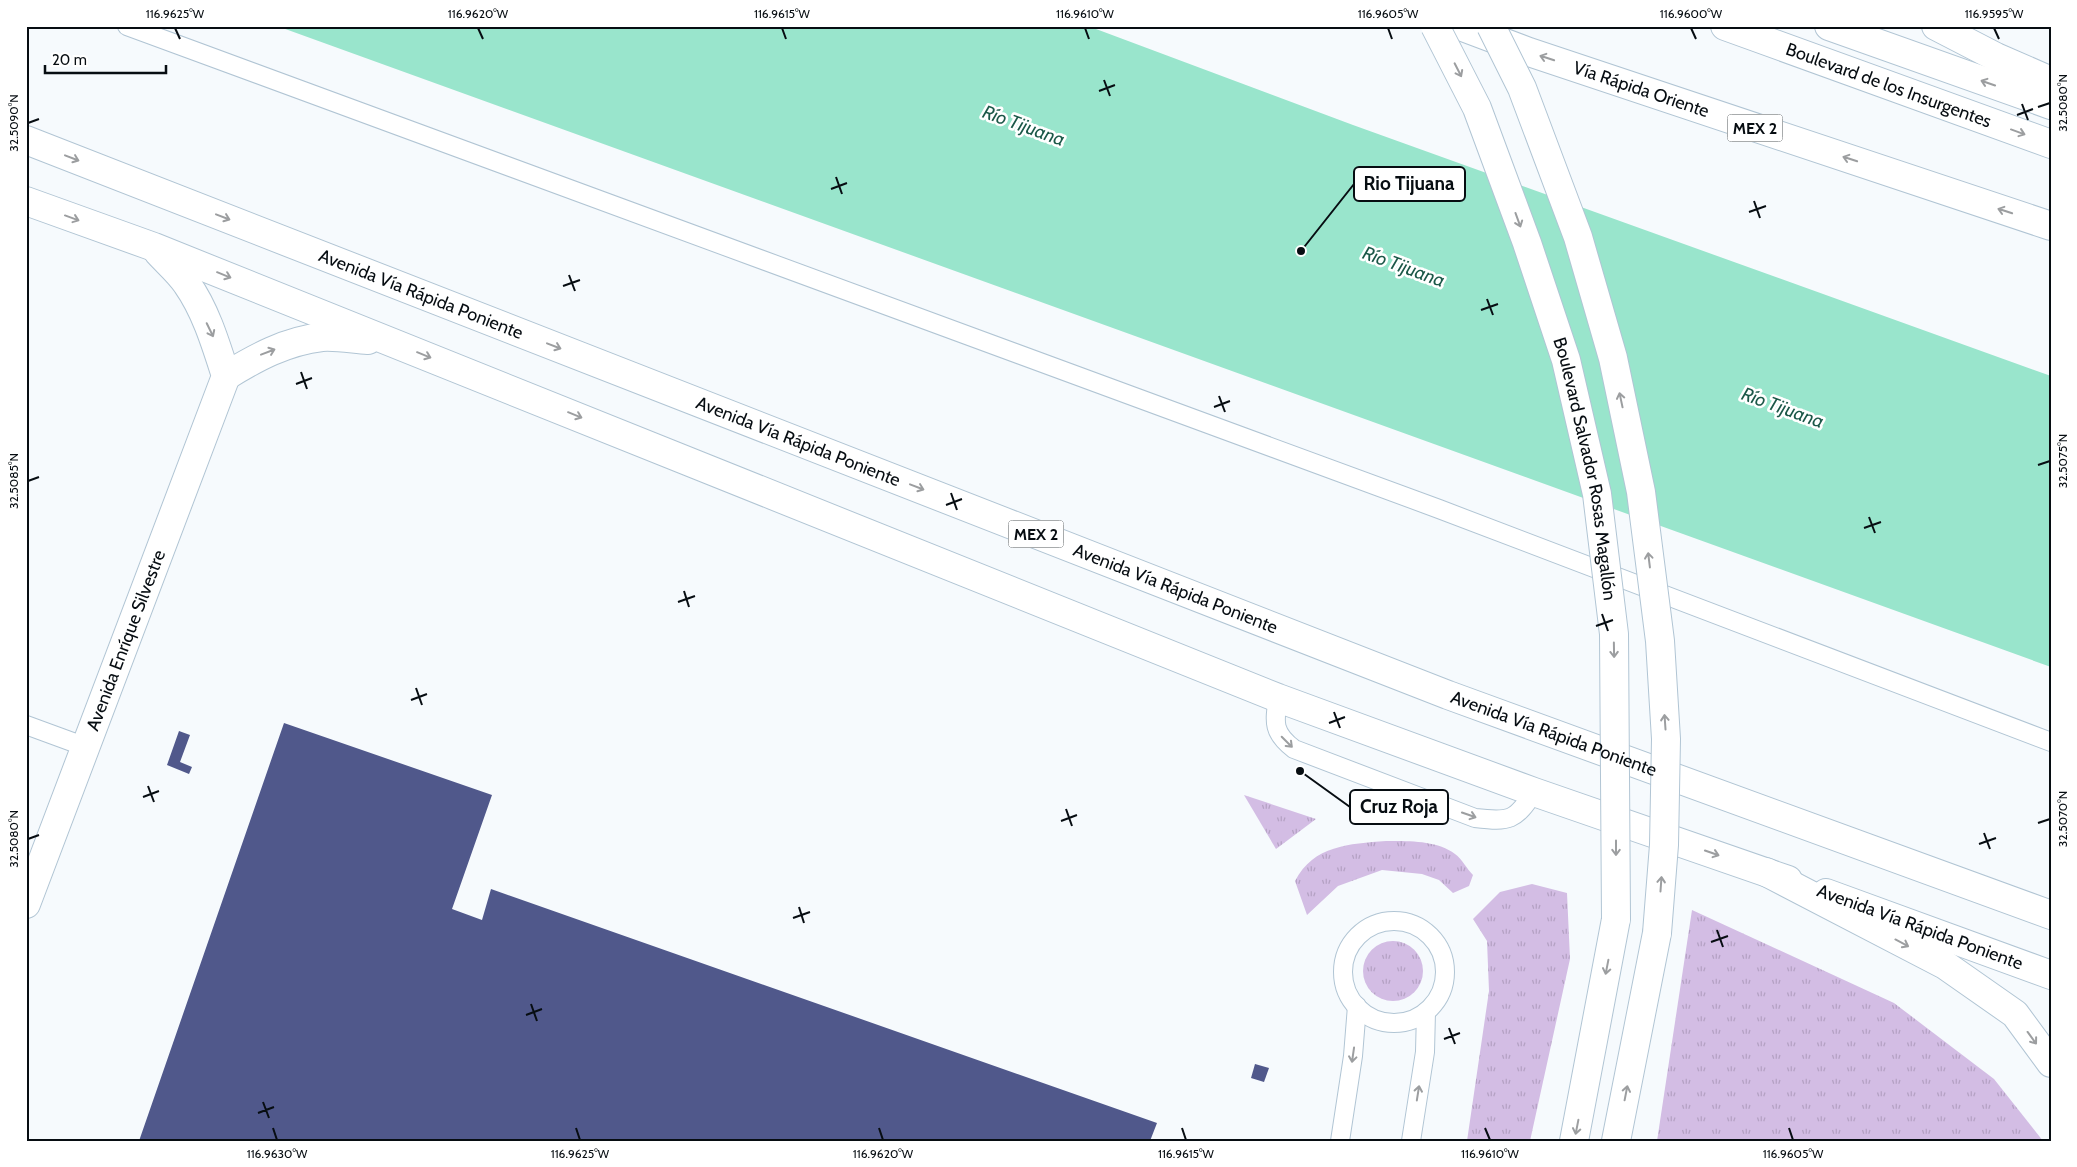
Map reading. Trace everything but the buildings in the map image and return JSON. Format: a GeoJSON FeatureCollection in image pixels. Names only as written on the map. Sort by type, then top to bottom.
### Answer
{"type":"FeatureCollection","features":[{"type":"Feature","properties":{"kind":"main road","name":"Boulevard Salvador Rosas Magallón"},"geometry":{"type":"LineString","coordinates":[[1435,26],[1477,108],[1527,243],[1566,360],[1597,494],[1614,634],[1616,919],[1574,1141]]}},
{"type":"Feature","properties":{"kind":"main road","name":"Vía Rápida Oriente"},"geometry":{"type":"LineString","coordinates":[[1460,26],[1529,52],[2051,226]]}},
{"type":"Feature","properties":{"kind":"main road"},"geometry":{"type":"LineString","coordinates":[[1491,26],[1522,88],[1578,237],[1613,358],[1641,492],[1660,641],[1666,739],[1664,844],[1658,933],[1616,1141]]}},
{"type":"Feature","properties":{"kind":"main road","name":"Boulevard de los Insurgentes"},"geometry":{"type":"LineString","coordinates":[[1725,26],[2051,144]]}},
{"type":"Feature","properties":{"kind":"main road","name":"Boulevard de los Insurgentes"},"geometry":{"type":"LineString","coordinates":[[1829,26],[2051,105]]}},
{"type":"Feature","properties":{"kind":"main road"},"geometry":{"type":"LineString","coordinates":[[1936,26],[1996,57],[2051,81]]}},
{"type":"Feature","properties":{"kind":"main road","name":"Avenida Vía Rápida Poniente"},"geometry":{"type":"LineString","coordinates":[[26,140],[1448,695],[2051,915]]}},
{"type":"Feature","properties":{"kind":"main road","name":"Avenida Vía Rápida Poniente"},"geometry":{"type":"LineString","coordinates":[[26,201],[154,247],[1278,698],[1534,792],[1766,872],[2051,975]]}},
{"type":"Feature","properties":{"kind":"main road"},"geometry":{"type":"LineString","coordinates":[[154,247],[187,284],[215,340],[226,376],[256,357],[298,342],[322,337],[389,341]]}},
{"type":"Feature","properties":{"kind":"main road","name":"Avenida Enríque Silvestre"},"geometry":{"type":"LineString","coordinates":[[26,904],[226,376]]}},
{"type":"Feature","properties":{"kind":"main road"},"geometry":{"type":"LineString","coordinates":[[1766,872],[1945,965],[2015,1014],[2051,1063]]}},
{"type":"Feature","properties":{"kind":"lane"},"geometry":{"type":"LineString","coordinates":[[127,26],[1448,512],[2051,742]]}},
{"type":"Feature","properties":{"kind":"lane"},"geometry":{"type":"LineString","coordinates":[[1278,698],[1275,715],[1276,730],[1285,742],[1294,749],[1475,818],[1506,819],[1517,815],[1534,792]]}},
{"type":"Feature","properties":{"kind":"lane"},"geometry":{"type":"LineString","coordinates":[[26,724],[86,747]]}},
{"type":"Feature","properties":{"kind":"lane"},"geometry":{"type":"LineString","coordinates":[[1391,921],[1407,922],[1422,929],[1434,940],[1442,954],[1446,970],[1444,985],[1437,1000],[1426,1012],[1415,1019],[1390,1023],[1378,1020],[1357,1006],[1348,993],[1343,978],[1344,961],[1350,946],[1361,933],[1375,924],[1391,921]]}},
{"type":"Feature","properties":{"kind":"lane"},"geometry":{"type":"LineString","coordinates":[[1340,1141],[1353,1056],[1357,1006]]}},
{"type":"Feature","properties":{"kind":"lane"},"geometry":{"type":"LineString","coordinates":[[1411,1141],[1425,1052],[1426,1012]]}},
{"type":"Feature","properties":{"kind":"green space"},"geometry":{"type":"Polygon","coordinates":[[[1244,795],[1316,819],[1276,849],[1244,795]]]}},
{"type":"Feature","properties":{"kind":"green space"},"geometry":{"type":"Polygon","coordinates":[[[1386,841],[1422,842],[1448,849],[1458,856],[1473,875],[1469,886],[1453,893],[1439,880],[1422,874],[1382,870],[1338,886],[1307,915],[1295,881],[1312,860],[1322,853],[1346,845],[1386,841]]]}},
{"type":"Feature","properties":{"kind":"green space"},"geometry":{"type":"Polygon","coordinates":[[[1532,884],[1567,893],[1570,959],[1530,1141],[1467,1141],[1489,991],[1487,941],[1473,919],[1500,892],[1532,884]]]}},
{"type":"Feature","properties":{"kind":"green space"},"geometry":{"type":"Polygon","coordinates":[[[1692,910],[1894,1003],[1994,1079],[2043,1141],[1657,1141],[1692,910]]]}},
{"type":"Feature","properties":{"kind":"green space"},"geometry":{"type":"Polygon","coordinates":[[[1393,941],[1409,946],[1414,950],[1418,955],[1423,971],[1418,987],[1414,992],[1409,996],[1393,1001],[1377,996],[1372,992],[1368,987],[1363,971],[1368,955],[1372,950],[1377,946],[1393,941]]]}},
{"type":"Feature","properties":{"kind":"water","name":"Río Tijuana"},"geometry":{"type":"Polygon","coordinates":[[[277,26],[1088,26],[1353,125],[2051,376],[2051,667],[277,26]]]}},
{"type":"Feature","properties":{"kind":"place","name":"Rio Tijuana"},"geometry":{"type":"Point","coordinates":[1301,251]}},
{"type":"Feature","properties":{"kind":"place","name":"Cruz Roja"},"geometry":{"type":"Point","coordinates":[1300,771]}}]}
